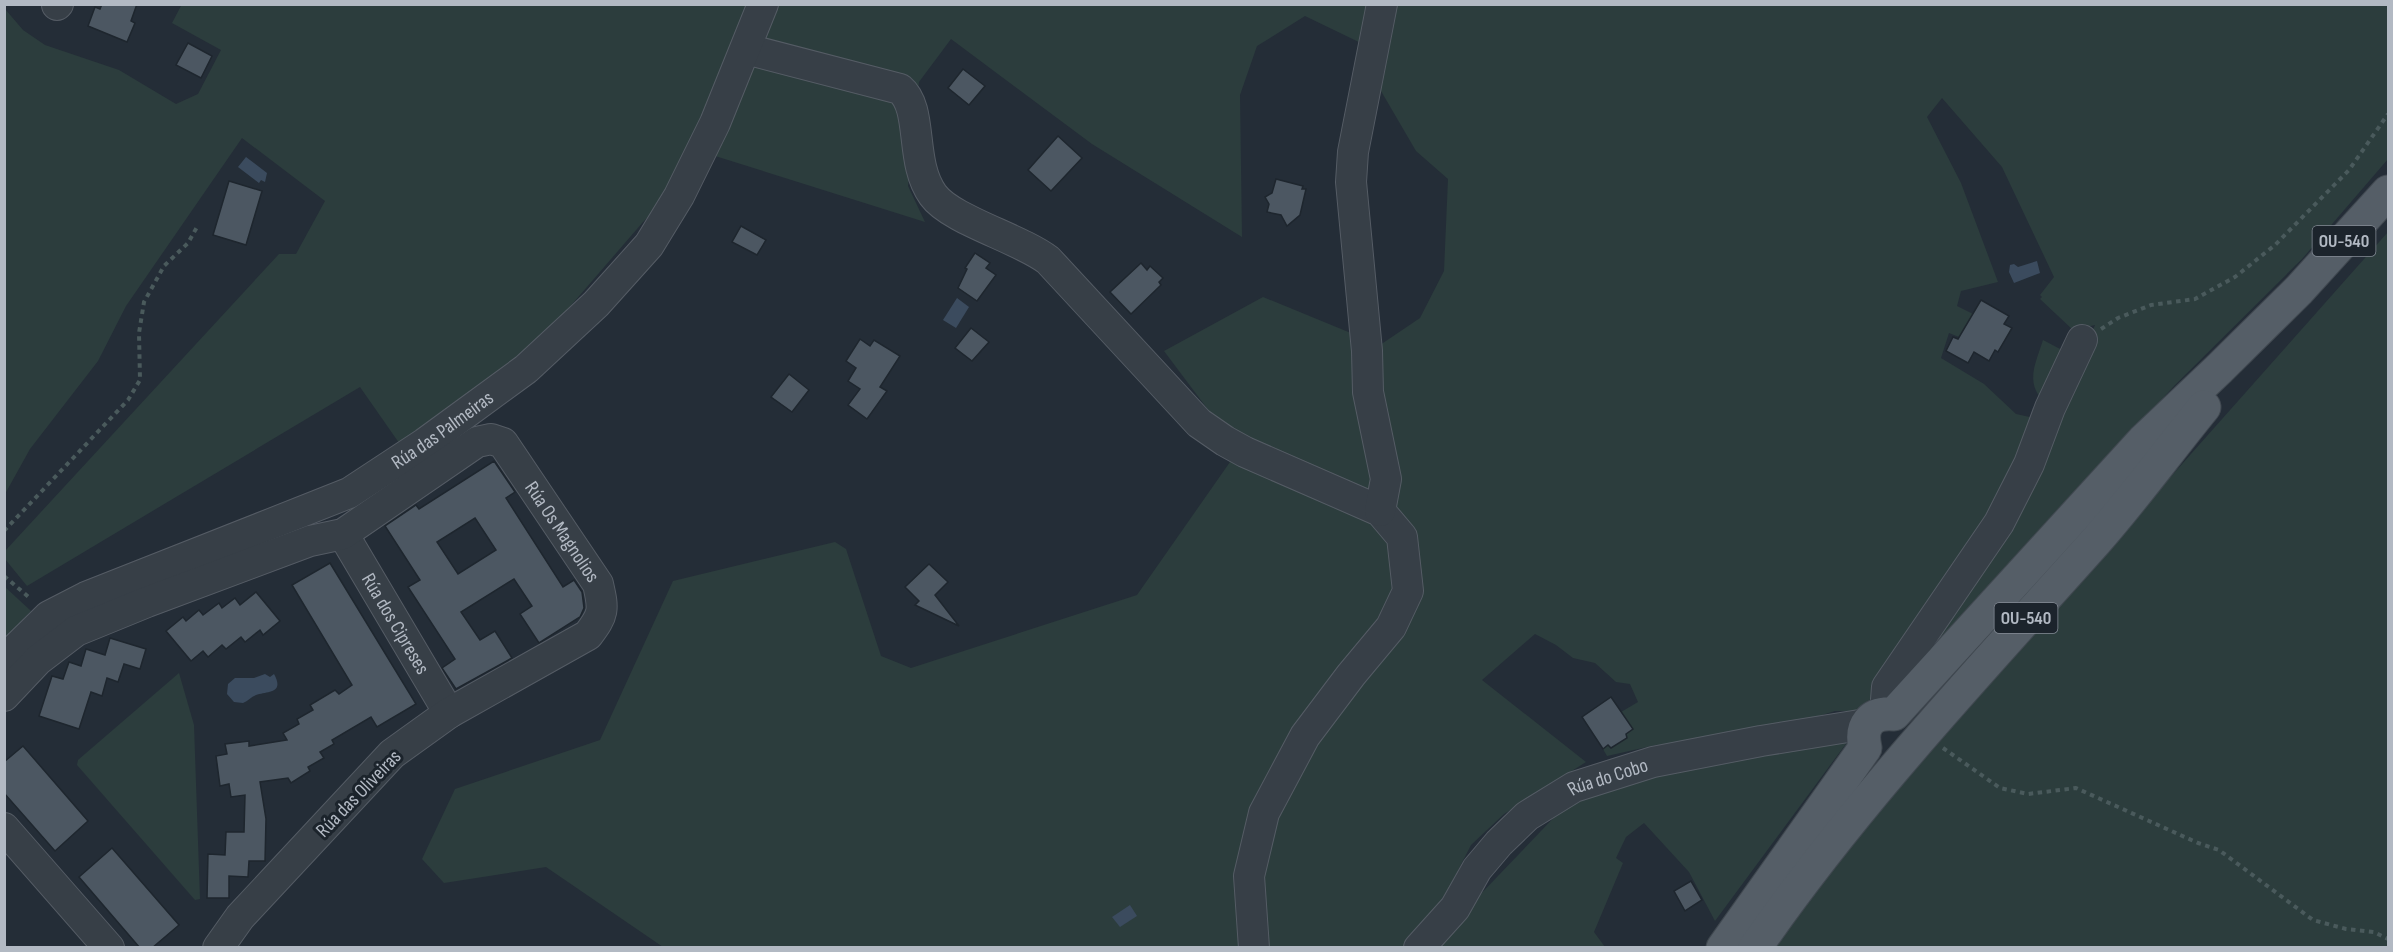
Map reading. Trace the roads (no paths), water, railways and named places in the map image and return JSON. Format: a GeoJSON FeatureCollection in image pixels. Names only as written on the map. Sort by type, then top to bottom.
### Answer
{"type":"FeatureCollection","features":[{"type":"Feature","properties":{"kind":"main road","name":"OU-540"},"geometry":{"type":"LineString","coordinates":[[1723,948],[1815,821],[1846,788],[1897,725],[2219,369],[2299,290],[2388,192]]}},
{"type":"Feature","properties":{"kind":"main road","name":"OU-540"},"geometry":{"type":"LineString","coordinates":[[1897,725],[1961,671],[2000,646],[2097,539],[2299,290]]}},
{"type":"Feature","properties":{"kind":"main road"},"geometry":{"type":"LineString","coordinates":[[1755,948],[1793,893],[1816,848],[1897,725]]}},
{"type":"Feature","properties":{"kind":"street","name":"Rúa das Palmeiras"},"geometry":{"type":"LineString","coordinates":[[4,660],[49,616],[86,597],[349,493],[406,457],[525,369],[596,304],[649,245],[684,186],[715,123],[763,4]]}},
{"type":"Feature","properties":{"kind":"street"},"geometry":{"type":"LineString","coordinates":[[1380,511],[1386,479],[1368,392],[1351,182],[1353,152],[1382,4]]}},
{"type":"Feature","properties":{"kind":"street"},"geometry":{"type":"LineString","coordinates":[[746,49],[900,89],[908,95],[913,111],[918,165],[934,197],[953,212],[1032,248],[1048,260],[1199,423],[1225,441],[1380,511],[1402,537],[1408,591],[1391,627],[1305,736],[1263,813],[1249,876],[1254,948]]}},
{"type":"Feature","properties":{"kind":"street"},"geometry":{"type":"LineString","coordinates":[[1897,725],[1887,687],[1999,523],[2029,464],[2050,408],[2082,340]]}},
{"type":"Feature","properties":{"kind":"street","name":"Rúa das Palmeiras"},"geometry":{"type":"LineString","coordinates":[[4,696],[38,660],[76,631],[299,545],[343,534],[477,442],[491,439]]}},
{"type":"Feature","properties":{"kind":"street","name":"Rúa Os Magnolios"},"geometry":{"type":"LineString","coordinates":[[491,439],[503,443],[598,584],[603,602],[600,619],[588,635]]}},
{"type":"Feature","properties":{"kind":"street","name":"Rúa dos Cipreses"},"geometry":{"type":"LineString","coordinates":[[343,534],[449,713]]}},
{"type":"Feature","properties":{"kind":"street","name":"Rúa das Oliveiras"},"geometry":{"type":"LineString","coordinates":[[218,948],[240,917],[392,754],[449,713],[588,635]]}},
{"type":"Feature","properties":{"kind":"street","name":"Rúa do Cobo"},"geometry":{"type":"LineString","coordinates":[[1419,948],[1455,908],[1477,869],[1499,843],[1527,816],[1574,787],[1653,762],[1761,741],[1897,725]]}},
{"type":"Feature","properties":{"kind":"street"},"geometry":{"type":"LineString","coordinates":[[4,828],[110,948]]}},
{"type":"Feature","properties":{"kind":"water"},"geometry":{"type":"Polygon","coordinates":[[[246,157],[267,173],[265,182],[261,180],[259,183],[238,167],[246,157]]]}},
{"type":"Feature","properties":{"kind":"water"},"geometry":{"type":"Polygon","coordinates":[[[2037,261],[2040,273],[2014,283],[2009,272],[2010,265],[2014,264],[2018,267],[2037,261]]]}},
{"type":"Feature","properties":{"kind":"water"},"geometry":{"type":"Polygon","coordinates":[[[957,298],[969,307],[956,328],[943,320],[957,298]]]}},
{"type":"Feature","properties":{"kind":"water"},"geometry":{"type":"Polygon","coordinates":[[[265,674],[270,677],[274,674],[277,680],[276,688],[273,690],[256,695],[243,703],[234,702],[227,694],[228,684],[235,678],[254,678],[265,674]]]}},
{"type":"Feature","properties":{"kind":"water"},"geometry":{"type":"Polygon","coordinates":[[[1130,905],[1137,916],[1120,927],[1112,917],[1130,905]]]}}]}
